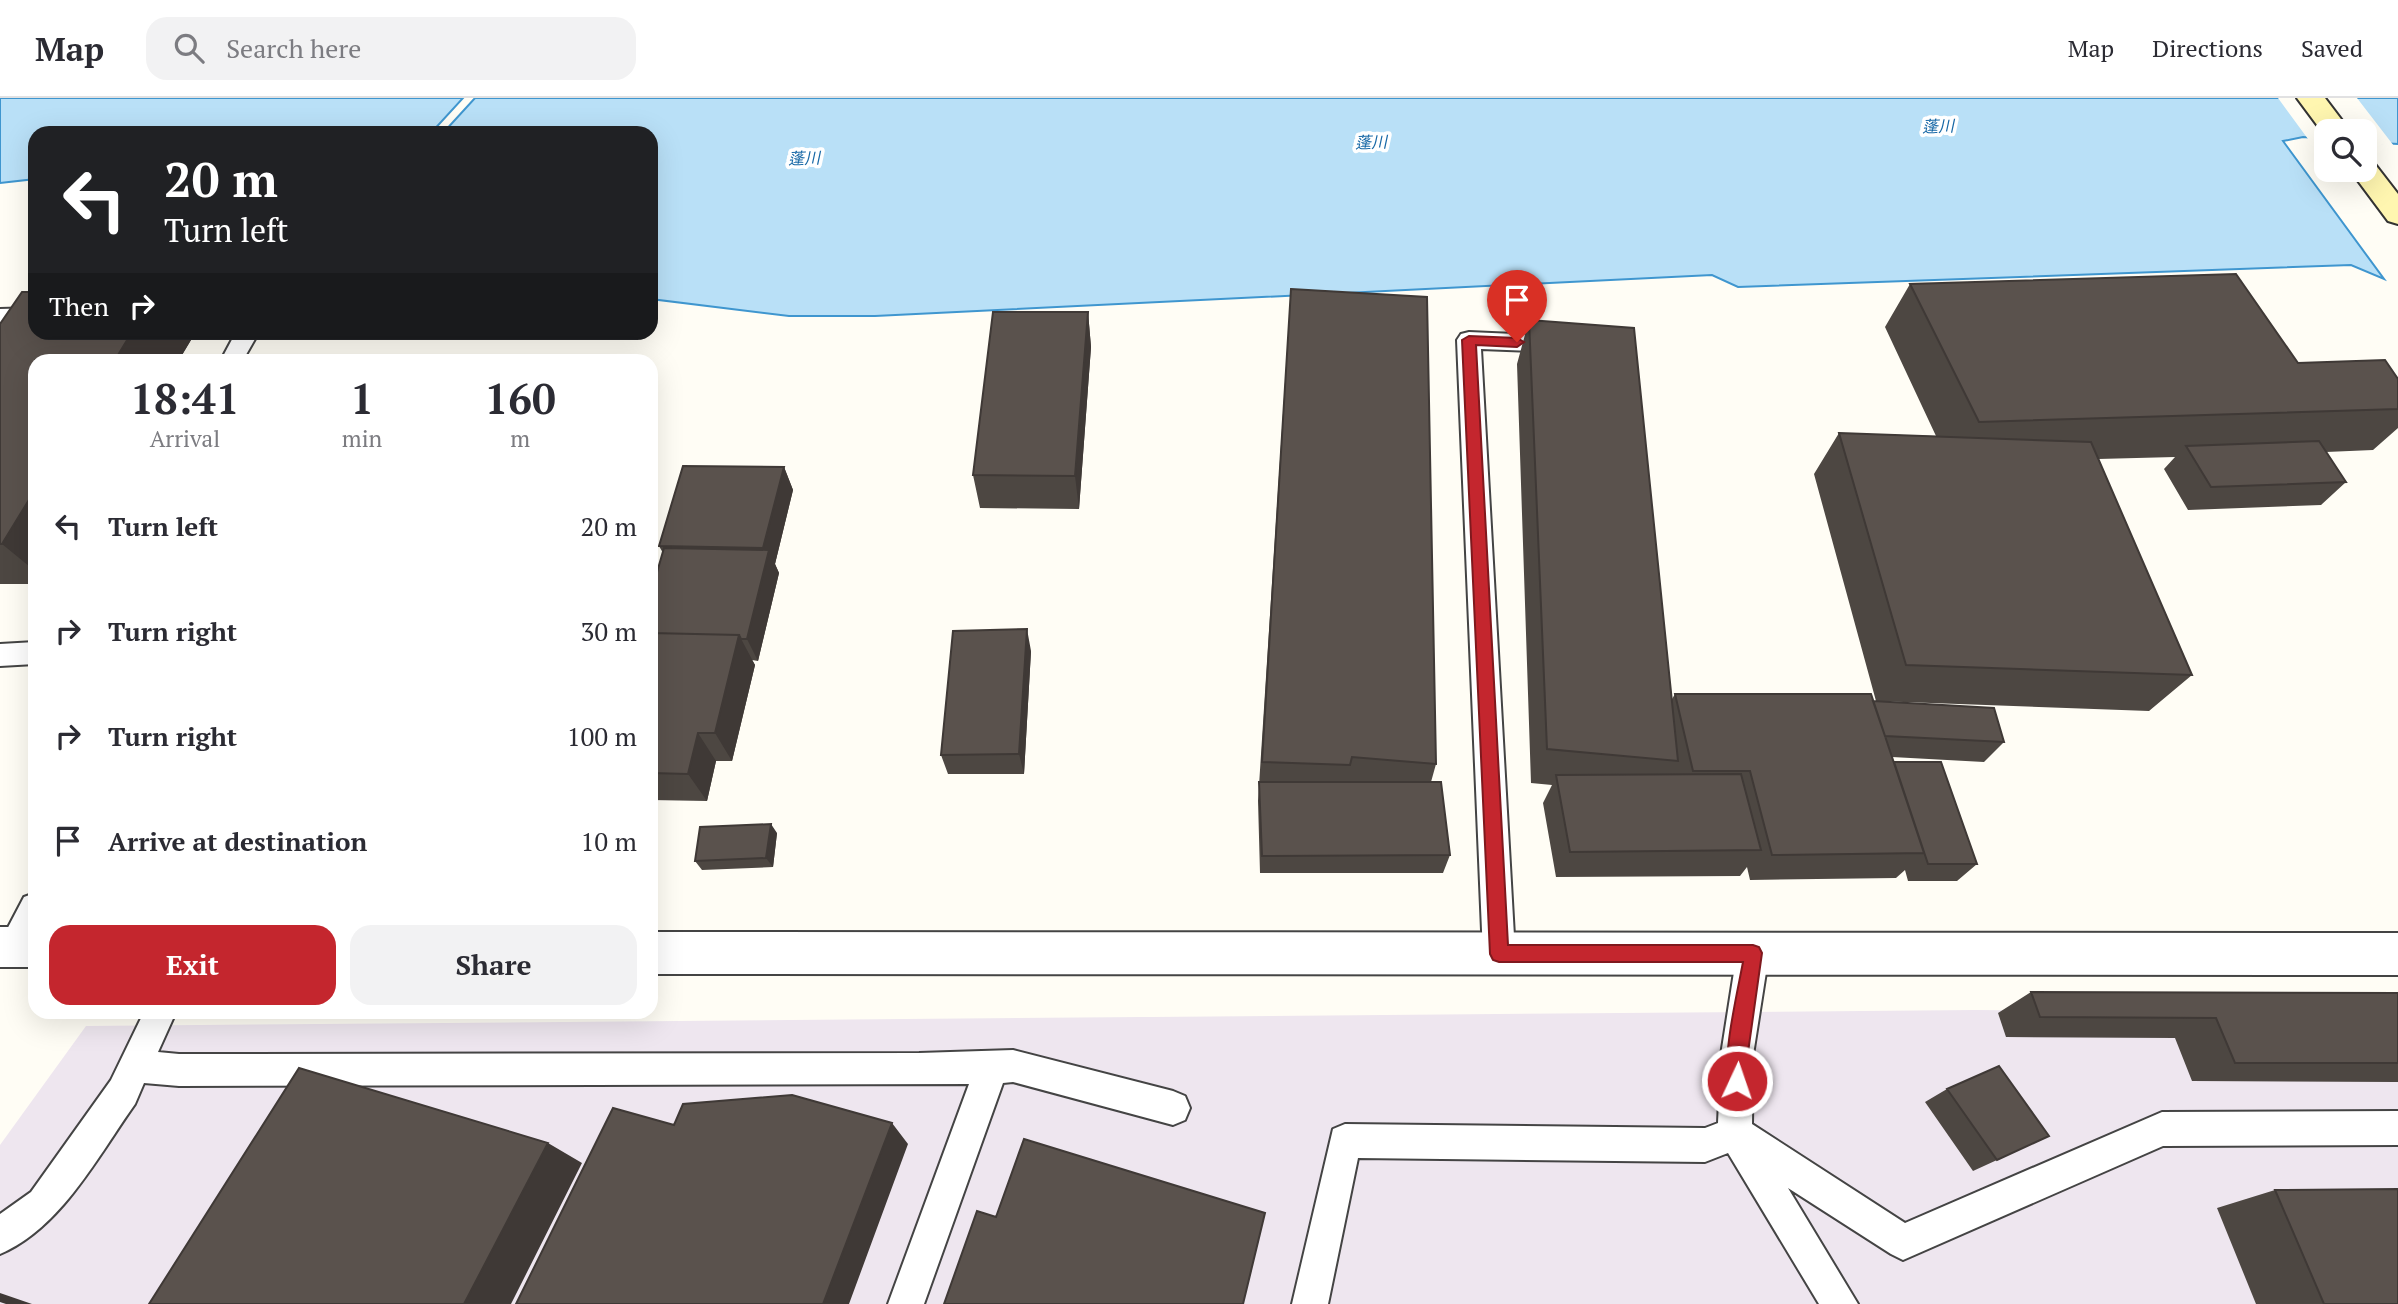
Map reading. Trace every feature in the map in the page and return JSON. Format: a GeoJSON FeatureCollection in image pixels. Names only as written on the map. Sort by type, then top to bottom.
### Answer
{"type":"FeatureCollection","features":[{"type":"Feature","properties":{"kind":"main road"},"geometry":{"type":"LineString","coordinates":[[2311,98],[2327,119]]}},
{"type":"Feature","properties":{"kind":"main road"},"geometry":{"type":"LineString","coordinates":[[2374,182],[2398,214]]}},
{"type":"Feature","properties":{"kind":"street"},"geometry":{"type":"LineString","coordinates":[[658,953],[2398,954]]}},
{"type":"Feature","properties":{"kind":"lane"},"geometry":{"type":"LineString","coordinates":[[0,317],[28,316]]}},
{"type":"Feature","properties":{"kind":"lane"},"geometry":{"type":"LineString","coordinates":[[1499,954],[1469,340],[1566,345]]}},
{"type":"Feature","properties":{"kind":"lane"},"geometry":{"type":"LineString","coordinates":[[0,655],[28,653]]}},
{"type":"Feature","properties":{"kind":"lane"},"geometry":{"type":"LineString","coordinates":[[17,947],[28,923]]}},
{"type":"Feature","properties":{"kind":"lane"},"geometry":{"type":"LineString","coordinates":[[1753,953],[1737,1055],[1735,1133],[1840,1304]]}},
{"type":"Feature","properties":{"kind":"lane"},"geometry":{"type":"LineString","coordinates":[[0,1236],[43,1204],[123,1092],[157,1019]]}},
{"type":"Feature","properties":{"kind":"lane"},"geometry":{"type":"LineString","coordinates":[[135,1066],[180,1070],[919,1069],[1013,1066],[1173,1108]]}},
{"type":"Feature","properties":{"kind":"lane"},"geometry":{"type":"LineString","coordinates":[[906,1304],[992,1066]]}},
{"type":"Feature","properties":{"kind":"lane"},"geometry":{"type":"LineString","coordinates":[[1735,1133],[1903,1242],[2162,1129],[2398,1128]]}},
{"type":"Feature","properties":{"kind":"lane"},"geometry":{"type":"LineString","coordinates":[[1310,1304],[1345,1141],[1704,1145],[1735,1133]]}},
{"type":"Feature","properties":{"kind":"shaded area"},"geometry":{"type":"Polygon","coordinates":[[[1975,1010],[2398,1013],[2398,1304],[0,1304],[0,1145],[86,1026],[1975,1010]]]}},
{"type":"Feature","properties":{"kind":"water"},"geometry":{"type":"Polygon","coordinates":[[[0,98],[463,98],[437,126],[28,126],[28,180],[0,183],[0,98]]]}},
{"type":"Feature","properties":{"kind":"water","name":"蓬川"},"geometry":{"type":"Polygon","coordinates":[[[475,98],[2398,98],[2398,144],[2377,143],[2377,119],[2314,119],[2314,138],[2283,141],[2384,279],[2351,265],[1738,287],[1712,275],[875,316],[789,316],[658,300],[658,126],[449,126],[475,98]]]}},
{"type":"Feature","properties":{"kind":"pier"},"geometry":{"type":"Polygon","coordinates":[[[2278,98],[2357,98],[2373,119],[2314,119],[2314,139],[2308,139],[2278,98]]]}},
{"type":"Feature","properties":{"kind":"pier"},"geometry":{"type":"Polygon","coordinates":[[[2377,124],[2394,146],[2377,144],[2377,124]]]}},
{"type":"Feature","properties":{"kind":"building"},"geometry":{"type":"Polygon","coordinates":[[[2236,274],[2298,363],[2385,360],[2398,379],[2398,409],[1979,422],[1910,284],[2236,274]]]}},
{"type":"Feature","properties":{"kind":"building"},"geometry":{"type":"Polygon","coordinates":[[[1291,289],[1427,297],[1436,764],[1352,757],[1350,765],[1262,762],[1291,289]]]}},
{"type":"Feature","properties":{"kind":"building"},"geometry":{"type":"Polygon","coordinates":[[[22,292],[28,292],[28,340],[127,340],[119,354],[28,354],[28,501],[2,544],[0,544],[0,324],[22,292]]]}},
{"type":"Feature","properties":{"kind":"building"},"geometry":{"type":"Polygon","coordinates":[[[993,312],[1088,312],[1075,476],[973,475],[993,312]]]}},
{"type":"Feature","properties":{"kind":"building"},"geometry":{"type":"Polygon","coordinates":[[[1529,320],[1634,328],[1678,761],[1547,749],[1529,320]]]}},
{"type":"Feature","properties":{"kind":"building"},"geometry":{"type":"Polygon","coordinates":[[[1839,433],[2091,442],[2192,675],[1906,665],[1839,433]]]}},
{"type":"Feature","properties":{"kind":"building"},"geometry":{"type":"Polygon","coordinates":[[[2319,441],[2346,482],[2211,487],[2186,446],[2319,441]]]}},
{"type":"Feature","properties":{"kind":"building"},"geometry":{"type":"Polygon","coordinates":[[[683,466],[784,467],[763,548],[659,546],[683,466]]]}},
{"type":"Feature","properties":{"kind":"building"},"geometry":{"type":"Polygon","coordinates":[[[664,548],[769,550],[747,639],[741,639],[739,635],[658,633],[658,569],[664,548]]]}},
{"type":"Feature","properties":{"kind":"building"},"geometry":{"type":"Polygon","coordinates":[[[1027,629],[1019,754],[941,755],[953,631],[1027,629]]]}},
{"type":"Feature","properties":{"kind":"building"},"geometry":{"type":"Polygon","coordinates":[[[658,633],[739,635],[715,733],[698,733],[688,774],[658,773],[658,633]]]}},
{"type":"Feature","properties":{"kind":"building"},"geometry":{"type":"Polygon","coordinates":[[[1675,694],[1871,694],[1924,853],[1772,855],[1750,771],[1693,771],[1675,694]]]}},
{"type":"Feature","properties":{"kind":"building"},"geometry":{"type":"Polygon","coordinates":[[[1873,701],[1994,708],[2004,742],[1885,736],[1873,701]]]}},
{"type":"Feature","properties":{"kind":"building"},"geometry":{"type":"Polygon","coordinates":[[[1894,762],[1941,762],[1977,864],[1928,864],[1894,762]]]}},
{"type":"Feature","properties":{"kind":"building"},"geometry":{"type":"Polygon","coordinates":[[[1741,774],[1761,850],[1570,852],[1556,775],[1741,774]]]}},
{"type":"Feature","properties":{"kind":"building"},"geometry":{"type":"Polygon","coordinates":[[[1259,782],[1441,782],[1450,855],[1262,856],[1259,782]]]}},
{"type":"Feature","properties":{"kind":"building"},"geometry":{"type":"Polygon","coordinates":[[[771,824],[766,858],[695,861],[700,827],[771,824]]]}},
{"type":"Feature","properties":{"kind":"building"},"geometry":{"type":"Polygon","coordinates":[[[2031,992],[2398,993],[2398,1063],[2235,1063],[2216,1018],[2040,1017],[2031,992]]]}},
{"type":"Feature","properties":{"kind":"building"},"geometry":{"type":"Polygon","coordinates":[[[1999,1066],[2049,1136],[1997,1160],[1947,1089],[1999,1066]]]}},
{"type":"Feature","properties":{"kind":"building"},"geometry":{"type":"Polygon","coordinates":[[[299,1068],[548,1143],[464,1304],[149,1304],[299,1068]]]}},
{"type":"Feature","properties":{"kind":"building"},"geometry":{"type":"Polygon","coordinates":[[[792,1095],[892,1123],[823,1304],[516,1304],[613,1108],[674,1125],[683,1104],[792,1095]]]}},
{"type":"Feature","properties":{"kind":"building"},"geometry":{"type":"Polygon","coordinates":[[[1024,1139],[1265,1213],[1243,1304],[944,1304],[977,1211],[996,1217],[1024,1139]]]}},
{"type":"Feature","properties":{"kind":"building"},"geometry":{"type":"Polygon","coordinates":[[[2398,1189],[2398,1304],[2324,1304],[2275,1190],[2398,1189]]]}},
{"type":"Feature","properties":{"kind":"route"},"geometry":{"type":"LineString","coordinates":[[1517,342],[1469,340],[1499,954],[1753,953],[1737,1055],[1737,1081]]}}]}
